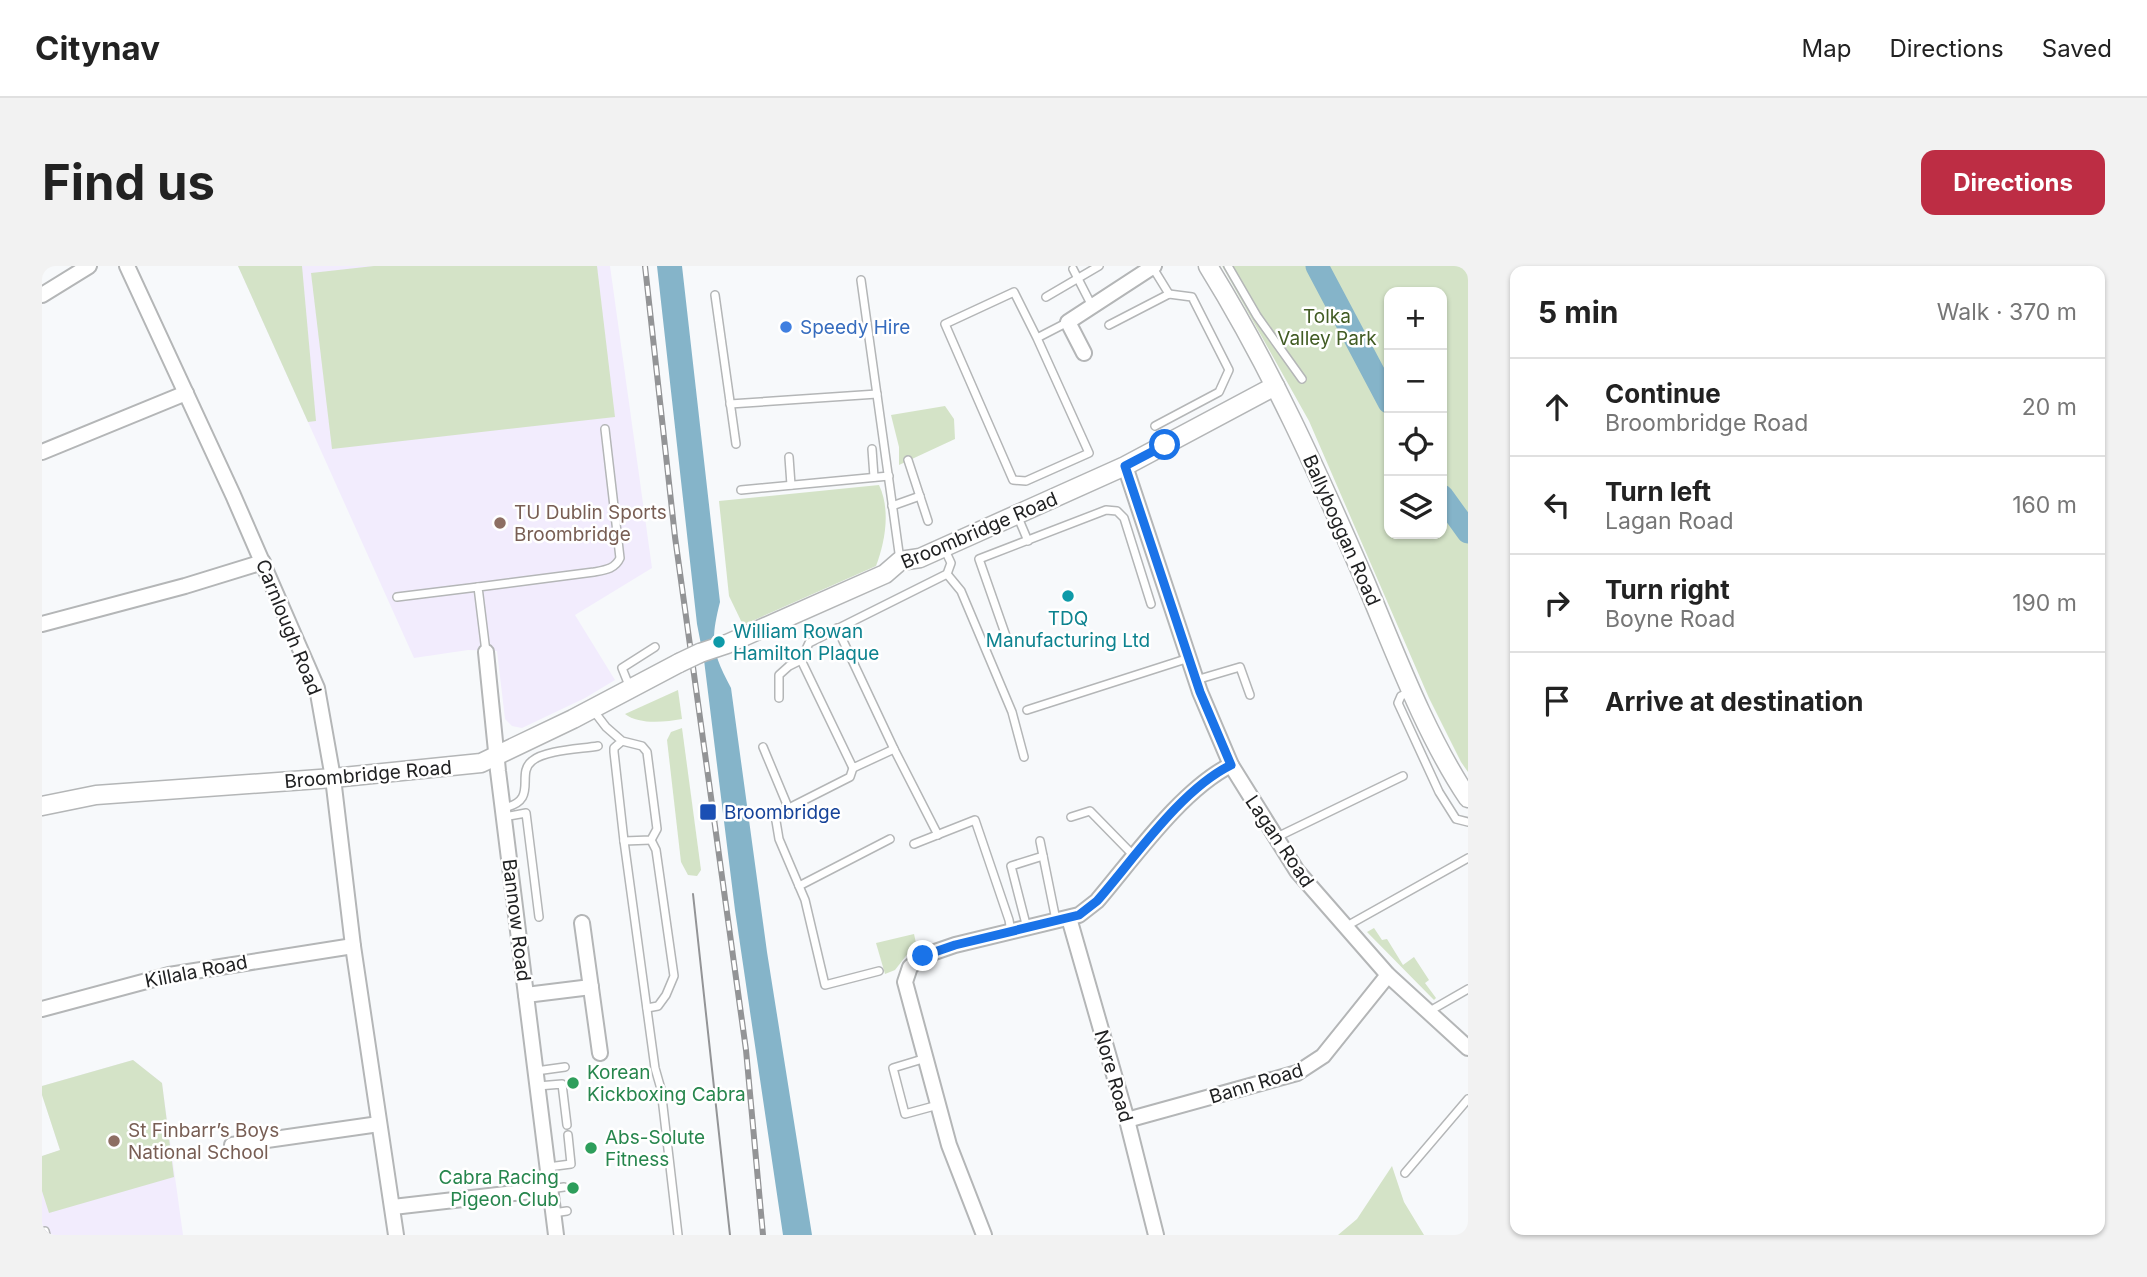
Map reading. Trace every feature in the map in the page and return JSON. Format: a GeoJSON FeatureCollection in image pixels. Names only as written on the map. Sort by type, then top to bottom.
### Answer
{"type":"FeatureCollection","features":[{"type":"Feature","properties":{"kind":"street"},"geometry":{"type":"LineString","coordinates":[[42,295],[89,266]]}},
{"type":"Feature","properties":{"kind":"street","name":"Carnlough Road"},"geometry":{"type":"LineString","coordinates":[[127,266],[263,562],[317,688],[333,778],[353,946],[396,1235]]}},
{"type":"Feature","properties":{"kind":"street"},"geometry":{"type":"LineString","coordinates":[[1084,353],[1068,322],[1153,266]]}},
{"type":"Feature","properties":{"kind":"street","name":"Ballyboggan Road"},"geometry":{"type":"LineString","coordinates":[[1208,266],[1275,386],[1319,476],[1412,691],[1468,798]]}},
{"type":"Feature","properties":{"kind":"street","name":"Broombridge Road"},"geometry":{"type":"LineString","coordinates":[[42,806],[96,795],[462,766],[496,757],[593,709],[675,664],[727,644],[885,574],[900,561],[920,558],[1125,466],[1275,386]]}},
{"type":"Feature","properties":{"kind":"street"},"geometry":{"type":"LineString","coordinates":[[42,452],[186,393]]}},
{"type":"Feature","properties":{"kind":"street","name":"Lagan Road"},"geometry":{"type":"LineString","coordinates":[[1125,466],[1196,680],[1231,765],[1274,838],[1297,871],[1388,975],[1468,1048]]}},
{"type":"Feature","properties":{"kind":"street"},"geometry":{"type":"LineString","coordinates":[[42,624],[263,562]]}},
{"type":"Feature","properties":{"kind":"street","name":"Bannow Road"},"geometry":{"type":"LineString","coordinates":[[486,652],[496,757],[548,1167],[557,1188],[560,1212],[556,1235]]}},
{"type":"Feature","properties":{"kind":"street"},"geometry":{"type":"LineString","coordinates":[[984,1235],[949,1145],[905,982],[910,967],[923,956],[955,945],[1063,919],[1088,909],[1191,792],[1231,765]]}},
{"type":"Feature","properties":{"kind":"street","name":"Nore Road"},"geometry":{"type":"LineString","coordinates":[[1063,919],[1127,1120],[1156,1235]]}},
{"type":"Feature","properties":{"kind":"street"},"geometry":{"type":"LineString","coordinates":[[582,923],[600,1053]]}},
{"type":"Feature","properties":{"kind":"street","name":"Killala Road"},"geometry":{"type":"LineString","coordinates":[[42,1009],[169,975],[353,946]]}},
{"type":"Feature","properties":{"kind":"street","name":"Bann Road"},"geometry":{"type":"LineString","coordinates":[[1127,1120],[1297,1073],[1311,1066],[1323,1056],[1388,975]]}},
{"type":"Feature","properties":{"kind":"street"},"geometry":{"type":"LineString","coordinates":[[526,995],[591,987]]}},
{"type":"Feature","properties":{"kind":"street"},"geometry":{"type":"LineString","coordinates":[[232,1145],[379,1124]]}},
{"type":"Feature","properties":{"kind":"street"},"geometry":{"type":"LineString","coordinates":[[393,1207],[557,1188]]}},
{"type":"Feature","properties":{"kind":"lane"},"geometry":{"type":"LineString","coordinates":[[1046,297],[1099,266]]}},
{"type":"Feature","properties":{"kind":"lane"},"geometry":{"type":"LineString","coordinates":[[1153,266],[1169,294]]}},
{"type":"Feature","properties":{"kind":"lane"},"geometry":{"type":"LineString","coordinates":[[1228,266],[1257,316],[1302,379]]}},
{"type":"Feature","properties":{"kind":"lane"},"geometry":{"type":"LineString","coordinates":[[1073,269],[1092,306]]}},
{"type":"Feature","properties":{"kind":"lane"},"geometry":{"type":"LineString","coordinates":[[861,280],[900,561]]}},
{"type":"Feature","properties":{"kind":"lane"},"geometry":{"type":"LineString","coordinates":[[1014,292],[1037,338],[1089,453],[1026,481],[1013,480],[945,324],[1014,292]]}},
{"type":"Feature","properties":{"kind":"lane"},"geometry":{"type":"LineString","coordinates":[[1109,325],[1169,294],[1192,297],[1229,370],[1219,392],[1155,426]]}},
{"type":"Feature","properties":{"kind":"lane"},"geometry":{"type":"LineString","coordinates":[[715,295],[736,444]]}},
{"type":"Feature","properties":{"kind":"lane"},"geometry":{"type":"LineString","coordinates":[[1037,338],[1068,322]]}},
{"type":"Feature","properties":{"kind":"lane"},"geometry":{"type":"LineString","coordinates":[[730,404],[877,394]]}},
{"type":"Feature","properties":{"kind":"lane"},"geometry":{"type":"LineString","coordinates":[[397,597],[611,568],[620,558],[605,429]]}},
{"type":"Feature","properties":{"kind":"lane"},"geometry":{"type":"LineString","coordinates":[[872,449],[874,477]]}},
{"type":"Feature","properties":{"kind":"lane"},"geometry":{"type":"LineString","coordinates":[[789,457],[791,485]]}},
{"type":"Feature","properties":{"kind":"lane"},"geometry":{"type":"LineString","coordinates":[[908,460],[928,522]]}},
{"type":"Feature","properties":{"kind":"lane"},"geometry":{"type":"LineString","coordinates":[[741,490],[888,476]]}},
{"type":"Feature","properties":{"kind":"lane"},"geometry":{"type":"LineString","coordinates":[[892,506],[920,496]]}},
{"type":"Feature","properties":{"kind":"lane"},"geometry":{"type":"LineString","coordinates":[[1007,639],[979,559],[1106,510],[1117,511],[1124,519],[1152,604]]}},
{"type":"Feature","properties":{"kind":"lane"},"geometry":{"type":"LineString","coordinates":[[1124,519],[1141,513]]}},
{"type":"Feature","properties":{"kind":"lane"},"geometry":{"type":"LineString","coordinates":[[1017,515],[1028,541]]}},
{"type":"Feature","properties":{"kind":"lane"},"geometry":{"type":"LineString","coordinates":[[779,698],[779,675],[801,660],[809,643],[947,574],[951,563],[944,547]]}},
{"type":"Feature","properties":{"kind":"lane"},"geometry":{"type":"LineString","coordinates":[[947,574],[961,591],[1012,712],[1024,757]]}},
{"type":"Feature","properties":{"kind":"lane"},"geometry":{"type":"LineString","coordinates":[[478,587],[486,652]]}},
{"type":"Feature","properties":{"kind":"lane"},"geometry":{"type":"LineString","coordinates":[[837,628],[938,835]]}},
{"type":"Feature","properties":{"kind":"lane"},"geometry":{"type":"LineString","coordinates":[[630,689],[622,668],[655,647]]}},
{"type":"Feature","properties":{"kind":"lane"},"geometry":{"type":"LineString","coordinates":[[1027,710],[1189,657]]}},
{"type":"Feature","properties":{"kind":"lane"},"geometry":{"type":"LineString","coordinates":[[801,660],[853,768],[850,777],[775,815],[779,839],[805,900],[825,985],[879,971]]}},
{"type":"Feature","properties":{"kind":"lane"},"geometry":{"type":"LineString","coordinates":[[1196,680],[1240,667],[1250,695]]}},
{"type":"Feature","properties":{"kind":"lane"},"geometry":{"type":"LineString","coordinates":[[1412,691],[1401,696],[1398,702],[1439,792],[1456,819],[1468,822]]}},
{"type":"Feature","properties":{"kind":"lane"},"geometry":{"type":"LineString","coordinates":[[593,709],[606,727],[622,741],[642,746],[647,752],[657,834],[651,840],[624,841]]}},
{"type":"Feature","properties":{"kind":"lane"},"geometry":{"type":"LineString","coordinates":[[622,741],[614,748],[614,752],[624,841],[655,1068],[661,1089],[678,1235]]}},
{"type":"Feature","properties":{"kind":"lane"},"geometry":{"type":"LineString","coordinates":[[504,812],[519,802],[526,788],[525,770],[532,760],[553,753],[598,746]]}},
{"type":"Feature","properties":{"kind":"lane"},"geometry":{"type":"LineString","coordinates":[[763,747],[788,807]]}},
{"type":"Feature","properties":{"kind":"lane"},"geometry":{"type":"LineString","coordinates":[[853,768],[894,749]]}},
{"type":"Feature","properties":{"kind":"lane"},"geometry":{"type":"LineString","coordinates":[[1274,838],[1403,776]]}},
{"type":"Feature","properties":{"kind":"lane"},"geometry":{"type":"LineString","coordinates":[[1071,817],[1090,811],[1135,856]]}},
{"type":"Feature","properties":{"kind":"lane"},"geometry":{"type":"LineString","coordinates":[[504,812],[526,813],[539,917]]}},
{"type":"Feature","properties":{"kind":"lane"},"geometry":{"type":"LineString","coordinates":[[914,844],[975,820],[1011,932]]}},
{"type":"Feature","properties":{"kind":"lane"},"geometry":{"type":"LineString","coordinates":[[799,886],[890,839]]}},
{"type":"Feature","properties":{"kind":"lane"},"geometry":{"type":"LineString","coordinates":[[647,1008],[658,1006],[674,976],[657,857],[651,840]]}},
{"type":"Feature","properties":{"kind":"lane"},"geometry":{"type":"LineString","coordinates":[[1040,841],[1063,919]]}},
{"type":"Feature","properties":{"kind":"lane"},"geometry":{"type":"LineString","coordinates":[[1027,928],[1011,866],[1043,856]]}},
{"type":"Feature","properties":{"kind":"lane"},"geometry":{"type":"LineString","coordinates":[[1345,927],[1468,858]]}},
{"type":"Feature","properties":{"kind":"lane"},"geometry":{"type":"LineString","coordinates":[[1428,1013],[1468,989]]}},
{"type":"Feature","properties":{"kind":"lane"},"geometry":{"type":"LineString","coordinates":[[926,1058],[893,1068],[905,1114],[939,1105]]}},
{"type":"Feature","properties":{"kind":"lane"},"geometry":{"type":"LineString","coordinates":[[536,1071],[565,1067]]}},
{"type":"Feature","properties":{"kind":"lane"},"geometry":{"type":"LineString","coordinates":[[538,1086],[562,1084],[567,1125]]}},
{"type":"Feature","properties":{"kind":"lane"},"geometry":{"type":"LineString","coordinates":[[1405,1173],[1468,1099]]}},
{"type":"Feature","properties":{"kind":"lane"},"geometry":{"type":"LineString","coordinates":[[548,1167],[571,1164],[568,1135]]}},
{"type":"Feature","properties":{"kind":"lane"},"geometry":{"type":"LineString","coordinates":[[42,1232],[45,1231],[46,1235]]}},
{"type":"Feature","properties":{"kind":"shaded area","name":"TU Dublin Sports Broombridge"},"geometry":{"type":"Polygon","coordinates":[[[238,266],[610,266],[652,568],[575,615],[615,680],[585,698],[522,728],[512,726],[505,719],[497,651],[468,650],[414,658],[238,266]]]}},
{"type":"Feature","properties":{"kind":"shaded area","name":"St Finbarr’s Boys National School"},"geometry":{"type":"Polygon","coordinates":[[[133,1060],[162,1083],[183,1235],[42,1235],[42,1156],[60,1150],[42,1095],[42,1086],[133,1060]]]}},
{"type":"Feature","properties":{"kind":"green space"},"geometry":{"type":"Polygon","coordinates":[[[238,266],[302,266],[316,421],[308,422],[238,266]]]}},
{"type":"Feature","properties":{"kind":"green space"},"geometry":{"type":"Polygon","coordinates":[[[374,266],[597,266],[615,417],[332,449],[311,273],[374,266]]]}},
{"type":"Feature","properties":{"kind":"green space","name":"Tolka Valley Park"},"geometry":{"type":"Polygon","coordinates":[[[1222,266],[1468,266],[1468,772],[1429,698],[1309,421],[1222,266]]]}},
{"type":"Feature","properties":{"kind":"green space"},"geometry":{"type":"Polygon","coordinates":[[[945,406],[954,419],[955,439],[899,465],[899,447],[891,415],[945,406]]]}},
{"type":"Feature","properties":{"kind":"green space"},"geometry":{"type":"Polygon","coordinates":[[[879,485],[886,515],[882,547],[876,566],[743,625],[729,596],[719,501],[879,485]]]}},
{"type":"Feature","properties":{"kind":"green space"},"geometry":{"type":"Polygon","coordinates":[[[678,690],[682,719],[645,721],[625,714],[678,690]]]}},
{"type":"Feature","properties":{"kind":"green space"},"geometry":{"type":"Polygon","coordinates":[[[682,728],[701,870],[697,876],[688,875],[681,862],[667,740],[671,732],[682,728]]]}},
{"type":"Feature","properties":{"kind":"green space"},"geometry":{"type":"Polygon","coordinates":[[[1374,928],[1382,940],[1387,939],[1403,965],[1414,957],[1429,980],[1425,983],[1436,998],[1434,1000],[1367,932],[1374,928]]]}},
{"type":"Feature","properties":{"kind":"green space"},"geometry":{"type":"Polygon","coordinates":[[[914,934],[916,943],[895,970],[885,974],[876,943],[914,934]]]}},
{"type":"Feature","properties":{"kind":"green space","name":"St Finbarr’s Boys National School"},"geometry":{"type":"Polygon","coordinates":[[[133,1060],[162,1083],[174,1177],[49,1213],[42,1191],[42,1156],[60,1150],[42,1095],[42,1086],[133,1060]]]}},
{"type":"Feature","properties":{"kind":"green space"},"geometry":{"type":"Polygon","coordinates":[[[1392,1166],[1404,1202],[1424,1235],[1338,1235],[1357,1219],[1392,1166]]]}},
{"type":"Feature","properties":{"kind":"water"},"geometry":{"type":"Polygon","coordinates":[[[657,266],[682,266],[720,602],[715,627],[715,646],[731,688],[767,952],[812,1235],[783,1235],[735,910],[704,660],[697,624],[657,266]]]}},
{"type":"Feature","properties":{"kind":"waterway"},"geometry":{"type":"LineString","coordinates":[[1317,266],[1384,393]]}},
{"type":"Feature","properties":{"kind":"waterway"},"geometry":{"type":"LineString","coordinates":[[1447,503],[1468,532]]}},
{"type":"Feature","properties":{"kind":"tram line"},"geometry":{"type":"LineString","coordinates":[[693,894],[730,1235]]}},
{"type":"Feature","properties":{"kind":"railway"},"geometry":{"type":"LineString","coordinates":[[645,266],[675,537],[746,1050],[763,1235]]}},
{"type":"Feature","properties":{"kind":"place","name":"Speedy Hire"},"geometry":{"type":"Point","coordinates":[786,327]}},
{"type":"Feature","properties":{"kind":"place","name":"TU Dublin Sports Broombridge"},"geometry":{"type":"Point","coordinates":[500,523]}},
{"type":"Feature","properties":{"kind":"place","name":"TDQ Manufacturing Ltd"},"geometry":{"type":"Point","coordinates":[1068,596]}},
{"type":"Feature","properties":{"kind":"place","name":"William Rowan Hamilton Plaque"},"geometry":{"type":"Point","coordinates":[719,642]}},
{"type":"Feature","properties":{"kind":"place","name":"Broombridge"},"geometry":{"type":"Point","coordinates":[708,812]}},
{"type":"Feature","properties":{"kind":"place","name":"Korean Kickboxing Cabra"},"geometry":{"type":"Point","coordinates":[573,1083]}},
{"type":"Feature","properties":{"kind":"place","name":"St Finbarr’s Boys National School"},"geometry":{"type":"Point","coordinates":[114,1141]}},
{"type":"Feature","properties":{"kind":"place","name":"Abs-Solute Fitness"},"geometry":{"type":"Point","coordinates":[591,1148]}},
{"type":"Feature","properties":{"kind":"place","name":"Cabra Racing Pigeon Club"},"geometry":{"type":"Point","coordinates":[573,1188]}},
{"type":"Feature","properties":{"kind":"route"},"geometry":{"type":"LineString","coordinates":[[923,956],[955,945],[1079,915],[1097,901],[1191,792],[1231,765],[1200,692],[1125,466],[1165,445]]}}]}
